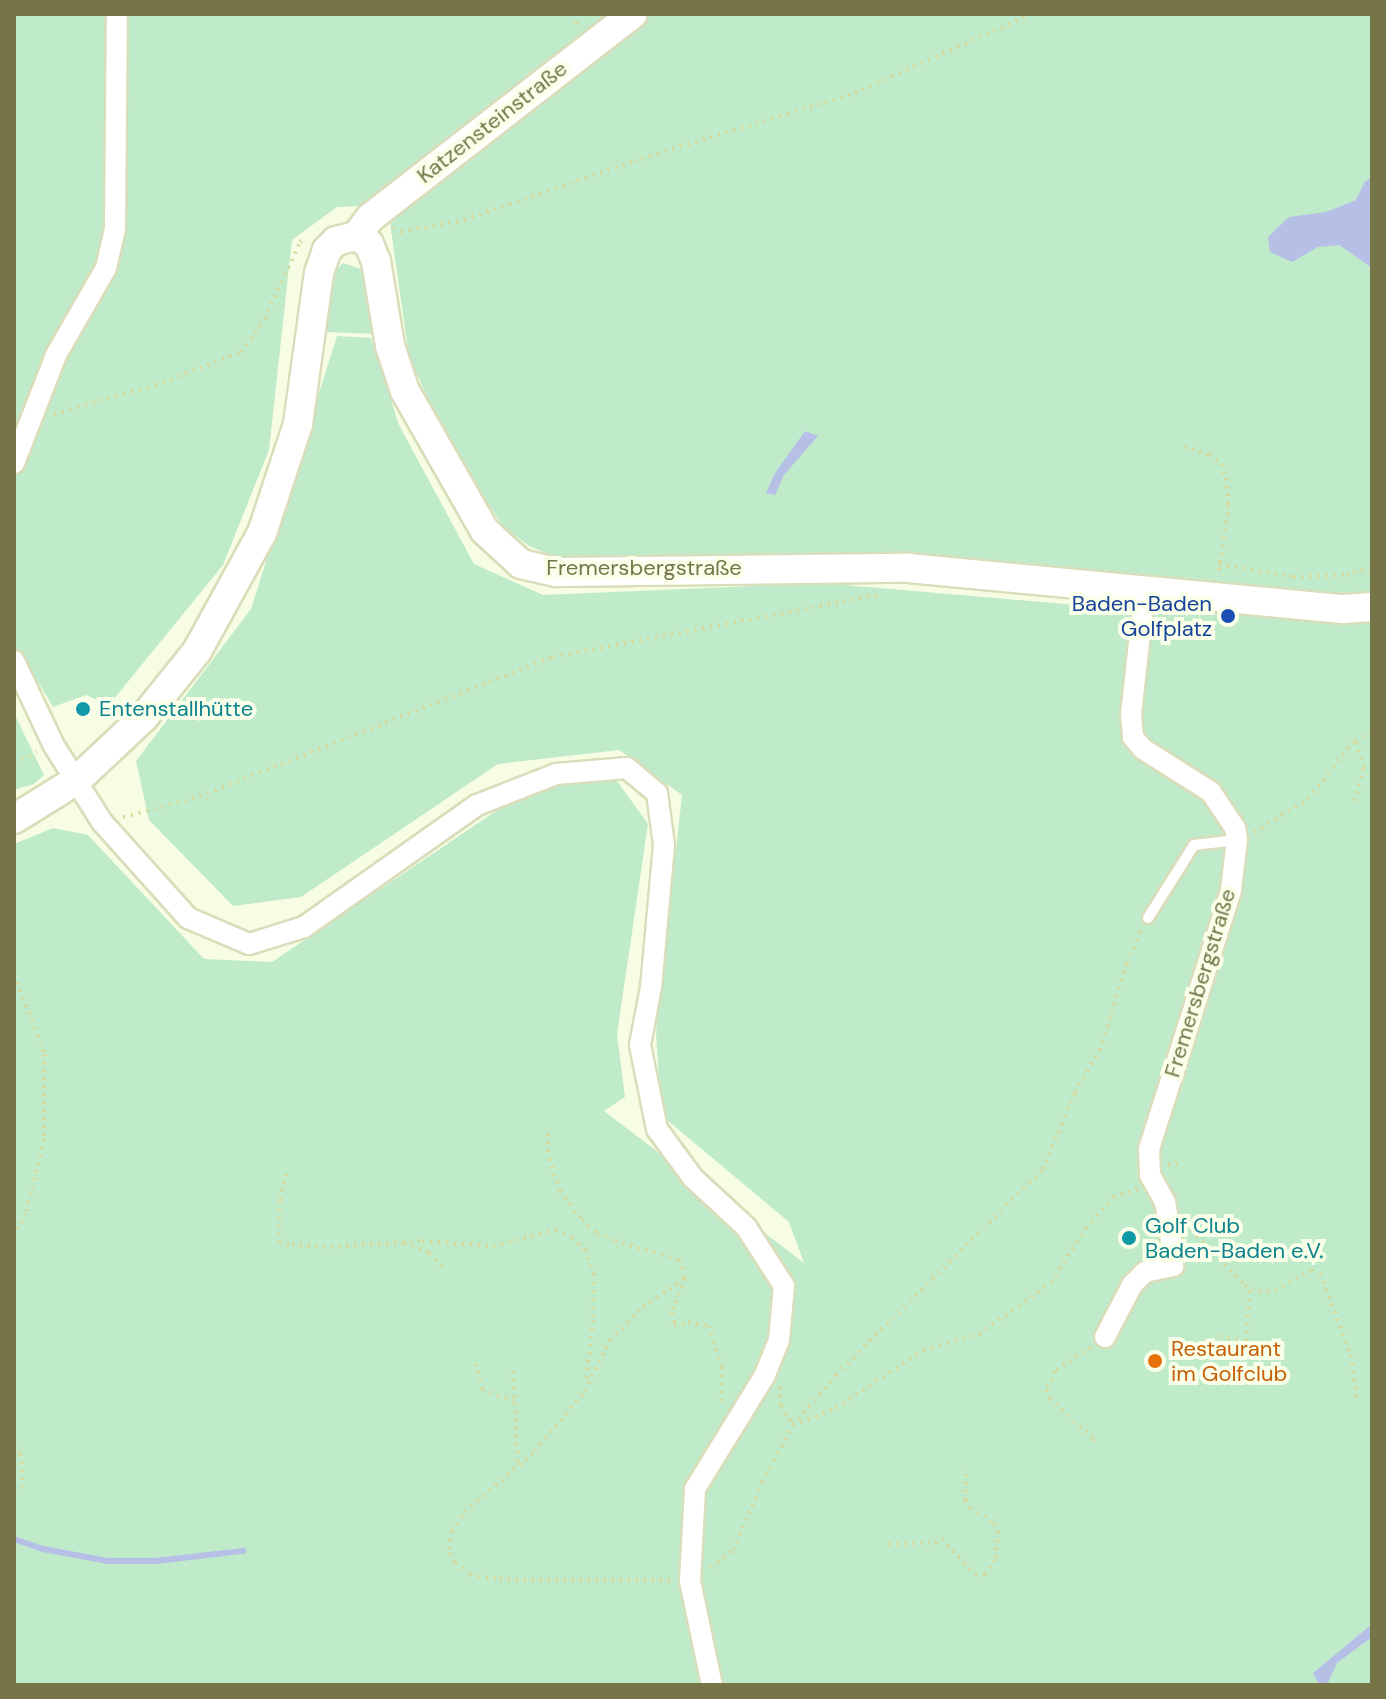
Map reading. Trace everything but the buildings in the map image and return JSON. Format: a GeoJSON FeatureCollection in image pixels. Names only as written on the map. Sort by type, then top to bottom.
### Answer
{"type":"FeatureCollection","features":[{"type":"Feature","properties":{"kind":"main road","name":"Katzensteinstraße"},"geometry":{"type":"LineString","coordinates":[[14,819],[77,780],[144,717],[197,651],[262,533],[298,424],[319,273],[327,250],[336,241],[364,227],[633,14]]}},
{"type":"Feature","properties":{"kind":"main road","name":"Fremersbergstraße"},"geometry":{"type":"LineString","coordinates":[[364,227],[376,261],[390,346],[405,391],[485,531],[521,564],[556,572],[908,568],[1343,609],[1372,607]]}},
{"type":"Feature","properties":{"kind":"street"},"geometry":{"type":"LineString","coordinates":[[14,463],[56,355],[106,268],[112,242],[118,157],[117,14]]}},
{"type":"Feature","properties":{"kind":"street"},"geometry":{"type":"LineString","coordinates":[[1145,590],[1131,714],[1133,737],[1143,749],[1211,792],[1235,828],[1237,840]]}},
{"type":"Feature","properties":{"kind":"street"},"geometry":{"type":"LineString","coordinates":[[14,661],[53,744],[102,822],[188,918],[249,944],[304,927],[477,805],[556,774],[627,768],[657,793],[664,845],[651,987],[640,1045],[657,1129],[693,1178],[746,1227],[784,1286],[779,1340],[765,1375],[695,1489],[690,1581],[712,1685]]}},
{"type":"Feature","properties":{"kind":"street","name":"Fremersbergstraße"},"geometry":{"type":"LineString","coordinates":[[1105,1337],[1132,1285],[1145,1272],[1173,1266],[1165,1202],[1150,1175],[1149,1149],[1231,890],[1237,840]]}},
{"type":"Feature","properties":{"kind":"lane"},"geometry":{"type":"LineString","coordinates":[[1148,918],[1194,845],[1237,840]]}},
{"type":"Feature","properties":{"kind":"path"},"geometry":{"type":"LineString","coordinates":[[364,227],[401,232],[464,220],[634,161],[855,93],[1031,14]]}},
{"type":"Feature","properties":{"kind":"path"},"geometry":{"type":"LineString","coordinates":[[30,420],[155,385],[241,352],[265,319],[300,242],[309,234]]}},
{"type":"Feature","properties":{"kind":"path"},"geometry":{"type":"LineString","coordinates":[[1184,447],[1210,455],[1221,464],[1226,478],[1229,505],[1216,598]]}},
{"type":"Feature","properties":{"kind":"path"},"geometry":{"type":"LineString","coordinates":[[1219,564],[1294,577],[1346,575],[1372,568]]}},
{"type":"Feature","properties":{"kind":"path"},"geometry":{"type":"LineString","coordinates":[[102,822],[192,799],[553,657],[892,592]]}},
{"type":"Feature","properties":{"kind":"path"},"geometry":{"type":"LineString","coordinates":[[1237,840],[1277,821],[1308,799],[1355,740],[1372,732]]}},
{"type":"Feature","properties":{"kind":"path"},"geometry":{"type":"LineString","coordinates":[[1354,801],[1364,767],[1355,740]]}},
{"type":"Feature","properties":{"kind":"path"},"geometry":{"type":"LineString","coordinates":[[685,1278],[643,1307],[610,1340],[585,1391],[518,1467],[465,1512],[452,1531],[449,1549],[454,1562],[469,1574],[496,1579],[690,1581],[733,1550],[762,1482],[793,1425],[836,1375],[1043,1169],[1075,1092],[1100,1050],[1127,963],[1148,918]]}},
{"type":"Feature","properties":{"kind":"path"},"geometry":{"type":"LineString","coordinates":[[14,975],[45,1054],[44,1139],[26,1214],[14,1233]]}},
{"type":"Feature","properties":{"kind":"path"},"geometry":{"type":"LineString","coordinates":[[548,1134],[554,1178],[582,1220],[597,1233],[615,1241],[680,1260],[685,1278],[672,1312],[674,1325],[688,1322],[709,1326],[722,1367],[721,1405],[734,1424]]}},
{"type":"Feature","properties":{"kind":"path"},"geometry":{"type":"LineString","coordinates":[[286,1174],[280,1201],[279,1242],[330,1247],[402,1242],[493,1246],[556,1230],[572,1237],[586,1250],[594,1274],[593,1320],[585,1391]]}},
{"type":"Feature","properties":{"kind":"path"},"geometry":{"type":"LineString","coordinates":[[793,1425],[836,1408],[924,1350],[979,1334],[1051,1283],[1086,1228],[1113,1197],[1155,1183]]}},
{"type":"Feature","properties":{"kind":"path"},"geometry":{"type":"LineString","coordinates":[[1170,1230],[1183,1226],[1194,1231],[1250,1287],[1275,1291],[1301,1274],[1312,1270],[1320,1274],[1351,1355],[1357,1401]]}},
{"type":"Feature","properties":{"kind":"path"},"geometry":{"type":"LineString","coordinates":[[402,1242],[430,1253],[445,1270]]}},
{"type":"Feature","properties":{"kind":"path"},"geometry":{"type":"LineString","coordinates":[[1220,1336],[1246,1341],[1250,1287]]}},
{"type":"Feature","properties":{"kind":"path"},"geometry":{"type":"LineString","coordinates":[[1095,1447],[1094,1439],[1050,1399],[1046,1390],[1055,1371],[1105,1337]]}},
{"type":"Feature","properties":{"kind":"path"},"geometry":{"type":"LineString","coordinates":[[476,1364],[482,1390],[514,1400]]}},
{"type":"Feature","properties":{"kind":"path"},"geometry":{"type":"LineString","coordinates":[[513,1371],[518,1467]]}},
{"type":"Feature","properties":{"kind":"path"},"geometry":{"type":"LineString","coordinates":[[765,1375],[771,1371],[780,1382],[781,1406],[793,1425]]}},
{"type":"Feature","properties":{"kind":"path"},"geometry":{"type":"LineString","coordinates":[[14,1445],[21,1454],[22,1486],[14,1494]]}},
{"type":"Feature","properties":{"kind":"path"},"geometry":{"type":"LineString","coordinates":[[888,1544],[935,1543],[942,1539],[953,1546],[975,1574],[985,1575],[996,1558],[998,1533],[993,1521],[971,1509],[965,1500],[967,1467]]}},
{"type":"Feature","properties":{"kind":"green space"},"geometry":{"type":"Polygon","coordinates":[[[14,14],[1372,14],[1372,1685],[14,1685],[14,844],[53,828],[88,835],[204,959],[272,962],[499,809],[567,782],[617,781],[648,824],[617,1034],[625,1097],[604,1111],[804,1263],[789,1222],[661,1115],[656,1032],[682,795],[619,750],[498,764],[301,897],[233,906],[149,820],[136,761],[251,609],[337,336],[371,338],[399,425],[474,564],[543,595],[821,583],[1089,606],[1103,574],[921,559],[793,554],[748,555],[746,559],[600,562],[602,557],[555,557],[529,546],[503,526],[451,448],[409,357],[389,215],[364,206],[337,207],[292,240],[269,450],[223,565],[109,705],[86,695],[53,707],[20,652],[14,653],[14,14]]]}},
{"type":"Feature","properties":{"kind":"green space"},"geometry":{"type":"Polygon","coordinates":[[[343,263],[364,270],[375,334],[326,332],[337,269],[343,263]]]}},
{"type":"Feature","properties":{"kind":"green space"},"geometry":{"type":"Polygon","coordinates":[[[14,713],[44,775],[34,784],[14,790],[14,713]]]}},
{"type":"Feature","properties":{"kind":"water"},"geometry":{"type":"Polygon","coordinates":[[[1372,176],[1372,268],[1339,245],[1318,247],[1292,262],[1270,252],[1268,237],[1289,217],[1326,212],[1356,200],[1364,183],[1372,176]]]}},
{"type":"Feature","properties":{"kind":"water"},"geometry":{"type":"Polygon","coordinates":[[[805,431],[818,436],[784,475],[775,495],[766,493],[775,473],[805,431]]]}},
{"type":"Feature","properties":{"kind":"water"},"geometry":{"type":"Polygon","coordinates":[[[1372,1624],[1372,1637],[1337,1663],[1327,1685],[1319,1685],[1313,1673],[1372,1624]]]}},
{"type":"Feature","properties":{"kind":"waterway"},"geometry":{"type":"LineString","coordinates":[[14,1539],[43,1549],[108,1561],[156,1561],[243,1551]]}},
{"type":"Feature","properties":{"kind":"place","name":"Baden-Baden Golfplatz"},"geometry":{"type":"Point","coordinates":[1228,616]}},
{"type":"Feature","properties":{"kind":"place","name":"Entenstallhütte"},"geometry":{"type":"Point","coordinates":[83,709]}},
{"type":"Feature","properties":{"kind":"place","name":"Golf Club Baden-Baden e.V."},"geometry":{"type":"Point","coordinates":[1129,1238]}},
{"type":"Feature","properties":{"kind":"place","name":"Restaurant im Golfclub"},"geometry":{"type":"Point","coordinates":[1155,1361]}}]}
